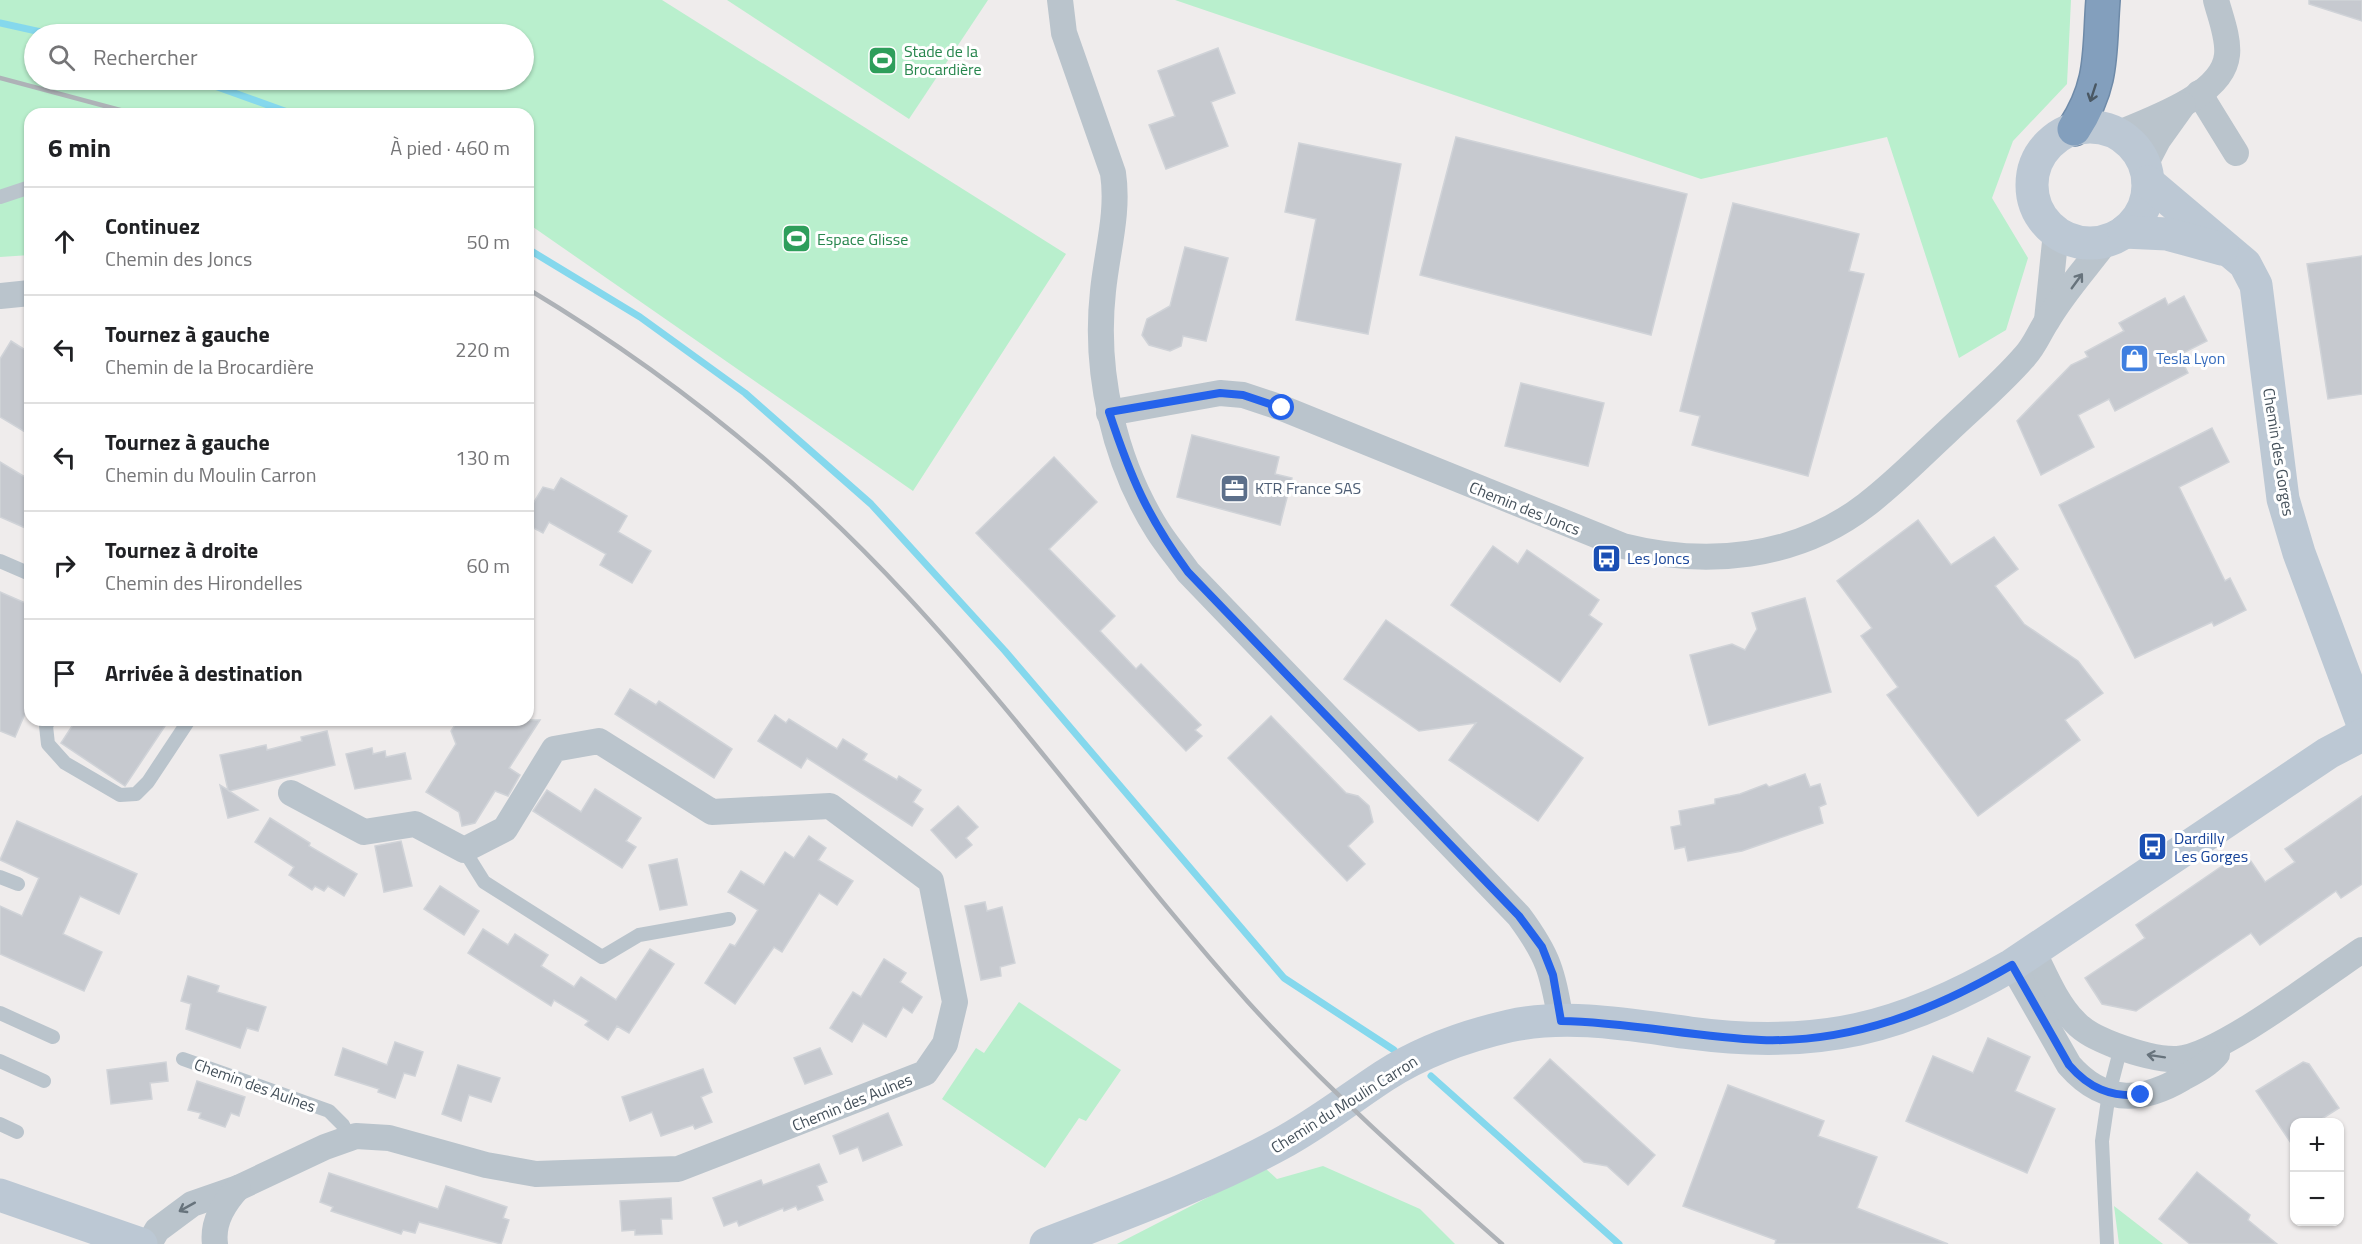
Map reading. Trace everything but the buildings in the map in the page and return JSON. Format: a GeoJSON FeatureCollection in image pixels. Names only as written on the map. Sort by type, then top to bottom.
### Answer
{"type":"FeatureCollection","features":[{"type":"Feature","properties":{"kind":"highway"},"geometry":{"type":"LineString","coordinates":[[2074,129],[2089,106],[2096,87],[2103,0]]}},
{"type":"Feature","properties":{"kind":"street"},"geometry":{"type":"LineString","coordinates":[[1060,0],[1064,33],[1113,173],[1116,192],[1100,326],[1109,412],[1136,489],[1165,541],[1188,572],[1519,916],[1542,947],[1550,966],[1561,1021]]}},
{"type":"Feature","properties":{"kind":"street"},"geometry":{"type":"LineString","coordinates":[[2117,134],[2192,98],[2220,77],[2227,55],[2216,0]]}},
{"type":"Feature","properties":{"kind":"street"},"geometry":{"type":"LineString","coordinates":[[2192,98],[2236,153]]}},
{"type":"Feature","properties":{"kind":"street"},"geometry":{"type":"LineString","coordinates":[[2146,173],[2129,142],[2117,134],[2104,128],[2074,129],[2058,137],[2044,149],[2035,165],[2032,184],[2038,210],[2056,232],[2072,240],[2089,243],[2115,236],[2138,218],[2145,201],[2146,173],[2158,140],[2192,98]]}},
{"type":"Feature","properties":{"kind":"street","name":"Chemin des Gorges"},"geometry":{"type":"LineString","coordinates":[[2146,173],[2245,264],[2256,285],[2283,499],[2299,553],[2362,722]]}},
{"type":"Feature","properties":{"kind":"street","name":"Chemin des Joncs"},"geometry":{"type":"LineString","coordinates":[[2046,321],[2056,232]]}},
{"type":"Feature","properties":{"kind":"street","name":"Chemin des Gorges"},"geometry":{"type":"LineString","coordinates":[[2115,236],[2167,234],[2230,252]]}},
{"type":"Feature","properties":{"kind":"street","name":"Chemin des Joncs"},"geometry":{"type":"LineString","coordinates":[[1109,412],[1220,393],[1243,395],[1282,408],[1623,546],[1668,556],[1728,558],[1773,550],[1800,541],[1864,507],[1892,484],[2025,356],[2046,321],[2115,236]]}},
{"type":"Feature","properties":{"kind":"street"},"geometry":{"type":"LineString","coordinates":[[0,296],[24,294]]}},
{"type":"Feature","properties":{"kind":"street","name":"Chemin du Moulin Carron"},"geometry":{"type":"LineString","coordinates":[[1046,1244],[1263,1153],[1313,1126],[1386,1075],[1428,1053],[1512,1026],[1561,1021],[1627,1023],[1692,1033],[1762,1040],[1830,1035],[1912,1016],[1967,991],[2023,958],[2328,753],[2362,735]]}},
{"type":"Feature","properties":{"kind":"street","name":"Chemin des Aulnes"},"geometry":{"type":"LineString","coordinates":[[149,1244],[157,1230],[192,1204],[238,1188],[356,1136],[389,1138],[486,1165],[536,1174],[678,1168],[925,1073],[945,1044],[955,1002],[931,881],[830,806],[712,812],[599,741],[554,749],[505,829],[464,850]]}},
{"type":"Feature","properties":{"kind":"street"},"geometry":{"type":"LineString","coordinates":[[291,793],[363,832],[415,825],[464,850]]}},
{"type":"Feature","properties":{"kind":"street"},"geometry":{"type":"LineString","coordinates":[[2023,958],[2076,1024],[2092,1035],[2152,1056],[2177,1059],[2200,1052],[2231,1038],[2362,950]]}},
{"type":"Feature","properties":{"kind":"street"},"geometry":{"type":"LineString","coordinates":[[2023,958],[2069,1065],[2081,1079],[2109,1093],[2141,1095],[2163,1090],[2210,1063],[2231,1038]]}},
{"type":"Feature","properties":{"kind":"street"},"geometry":{"type":"LineString","coordinates":[[215,1244],[213,1233],[224,1203],[238,1188]]}},
{"type":"Feature","properties":{"kind":"street"},"geometry":{"type":"LineString","coordinates":[[0,1195],[141,1244]]}},
{"type":"Feature","properties":{"kind":"lane"},"geometry":{"type":"LineString","coordinates":[[0,197],[24,190]]}},
{"type":"Feature","properties":{"kind":"lane"},"geometry":{"type":"LineString","coordinates":[[0,561],[24,571]]}},
{"type":"Feature","properties":{"kind":"lane"},"geometry":{"type":"LineString","coordinates":[[46,726],[48,744],[65,763],[120,795],[136,794],[148,782],[185,726]]}},
{"type":"Feature","properties":{"kind":"lane"},"geometry":{"type":"LineString","coordinates":[[464,850],[484,882],[602,957],[639,935],[729,919]]}},
{"type":"Feature","properties":{"kind":"lane"},"geometry":{"type":"LineString","coordinates":[[0,877],[18,884]]}},
{"type":"Feature","properties":{"kind":"lane"},"geometry":{"type":"LineString","coordinates":[[0,1013],[53,1037]]}},
{"type":"Feature","properties":{"kind":"lane"},"geometry":{"type":"LineString","coordinates":[[2107,1244],[2102,1141],[2109,1093],[2121,1047]]}},
{"type":"Feature","properties":{"kind":"lane","name":"Chemin des Aulnes"},"geometry":{"type":"LineString","coordinates":[[183,1059],[329,1111],[343,1125],[350,1138]]}},
{"type":"Feature","properties":{"kind":"lane"},"geometry":{"type":"LineString","coordinates":[[0,1061],[44,1081]]}},
{"type":"Feature","properties":{"kind":"lane"},"geometry":{"type":"LineString","coordinates":[[0,1124],[17,1132]]}},
{"type":"Feature","properties":{"kind":"green space","name":"Espace Glisse"},"geometry":{"type":"Polygon","coordinates":[[[0,0],[662,0],[1066,254],[913,491],[534,228],[534,108],[24,108],[24,255],[0,257],[0,0]]]}},
{"type":"Feature","properties":{"kind":"green space","name":"Stade de la Brocardière"},"geometry":{"type":"Polygon","coordinates":[[[727,0],[988,0],[909,119],[727,0]]]}},
{"type":"Feature","properties":{"kind":"green space"},"geometry":{"type":"Polygon","coordinates":[[[1175,0],[2071,0],[2067,84],[2013,141],[1992,198],[2028,258],[2006,330],[1959,358],[1887,137],[1701,179],[1175,0]]]}},
{"type":"Feature","properties":{"kind":"green space"},"geometry":{"type":"Polygon","coordinates":[[[1019,1002],[1121,1070],[1086,1121],[1079,1118],[1045,1168],[942,1099],[976,1048],[984,1053],[1019,1002]]]}},
{"type":"Feature","properties":{"kind":"green space"},"geometry":{"type":"Polygon","coordinates":[[[1323,1166],[1420,1209],[1455,1244],[1117,1244],[1265,1168],[1277,1179],[1323,1166]]]}},
{"type":"Feature","properties":{"kind":"green space"},"geometry":{"type":"Polygon","coordinates":[[[2114,1206],[2163,1244],[2119,1244],[2114,1206]]]}},
{"type":"Feature","properties":{"kind":"waterway"},"geometry":{"type":"LineString","coordinates":[[0,23],[24,28]]}},
{"type":"Feature","properties":{"kind":"waterway"},"geometry":{"type":"LineString","coordinates":[[226,90],[276,108]]}},
{"type":"Feature","properties":{"kind":"waterway"},"geometry":{"type":"LineString","coordinates":[[534,253],[640,317],[745,393],[871,504],[1005,651],[1284,978],[1394,1050]]}},
{"type":"Feature","properties":{"kind":"waterway"},"geometry":{"type":"LineString","coordinates":[[1431,1076],[1619,1244]]}},
{"type":"Feature","properties":{"kind":"railway"},"geometry":{"type":"LineString","coordinates":[[0,78],[24,84]]}},
{"type":"Feature","properties":{"kind":"railway"},"geometry":{"type":"LineString","coordinates":[[45,90],[112,108]]}},
{"type":"Feature","properties":{"kind":"railway"},"geometry":{"type":"LineString","coordinates":[[534,293],[580,321],[680,391],[775,468],[865,552],[994,695],[1204,952],[1248,1002],[1340,1096],[1502,1244]]}},
{"type":"Feature","properties":{"kind":"place","name":"Stade de la Brocardière"},"geometry":{"type":"Point","coordinates":[883,60]}},
{"type":"Feature","properties":{"kind":"place","name":"Espace Glisse"},"geometry":{"type":"Point","coordinates":[796,239]}},
{"type":"Feature","properties":{"kind":"place","name":"Tesla Lyon"},"geometry":{"type":"Point","coordinates":[2135,358]}},
{"type":"Feature","properties":{"kind":"place","name":"KTR France SAS"},"geometry":{"type":"Point","coordinates":[1234,488]}},
{"type":"Feature","properties":{"kind":"place","name":"Les Joncs"},"geometry":{"type":"Point","coordinates":[1606,558]}},
{"type":"Feature","properties":{"kind":"place","name":"Dardilly Les Gorges"},"geometry":{"type":"Point","coordinates":[2153,847]}},
{"type":"Feature","properties":{"kind":"route"},"geometry":{"type":"LineString","coordinates":[[1282,408],[1243,395],[1220,393],[1109,412],[1136,489],[1158,532],[1188,572],[1519,916],[1542,947],[1553,975],[1561,1021],[1627,1023],[1692,1033],[1762,1040],[1806,1038],[1869,1028],[1912,1016],[1967,991],[2012,965],[2069,1065],[2081,1079],[2109,1093],[2121,1096],[2141,1095]]}}]}
